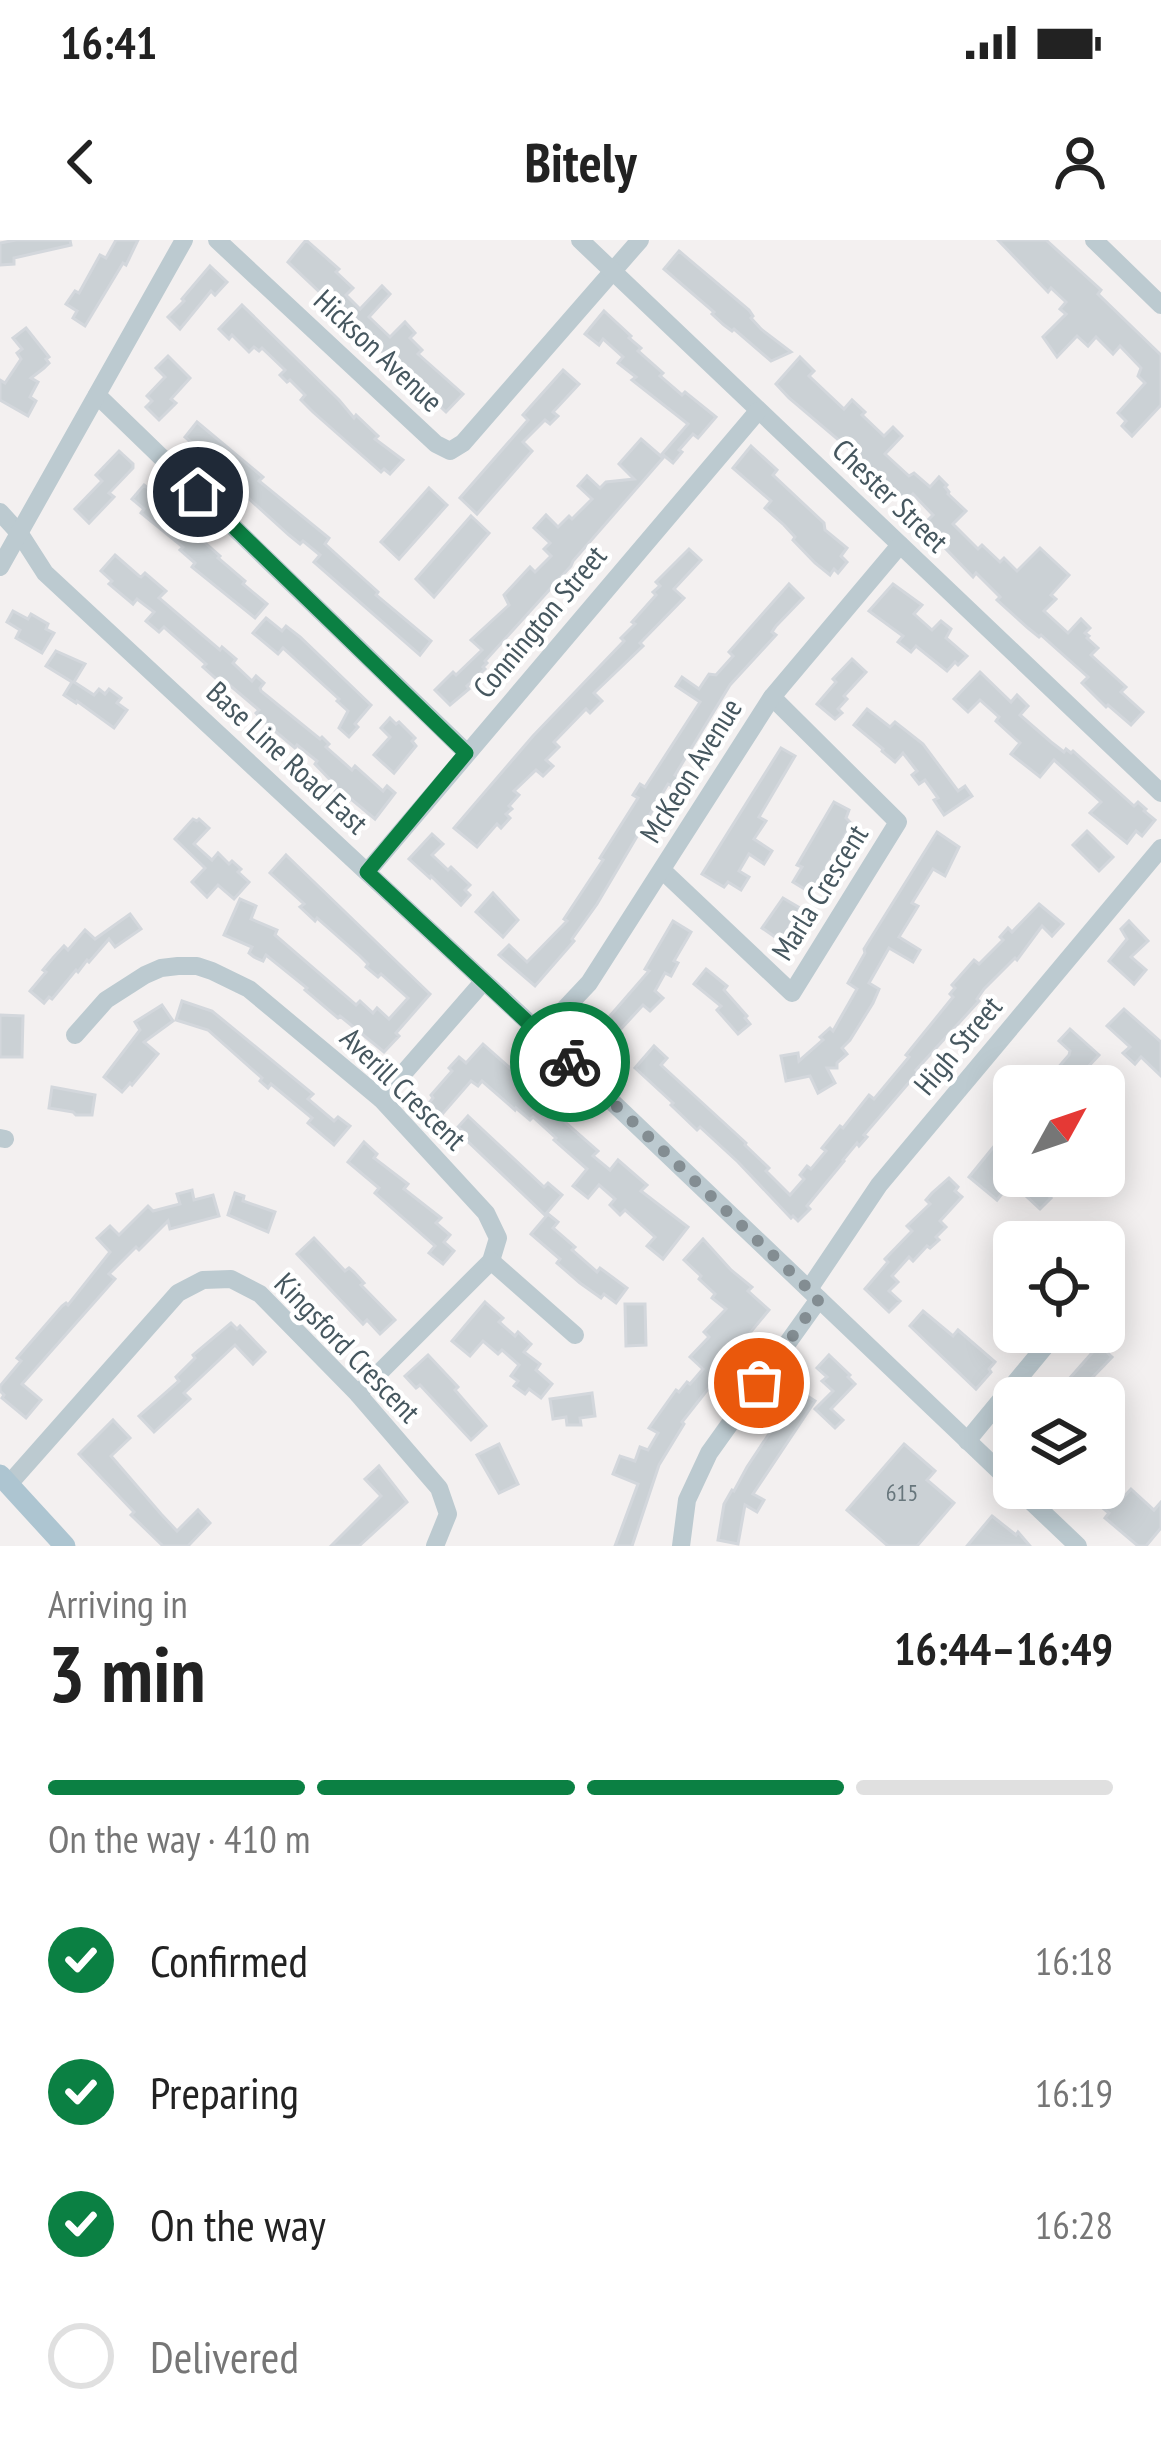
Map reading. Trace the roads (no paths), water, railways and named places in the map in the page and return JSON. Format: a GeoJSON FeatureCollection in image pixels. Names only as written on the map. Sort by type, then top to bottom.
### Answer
{"type":"FeatureCollection","features":[{"type":"Feature","properties":{"kind":"main road"},"geometry":{"type":"LineString","coordinates":[[4,1479],[65,1546]]}},
{"type":"Feature","properties":{"kind":"street"},"geometry":{"type":"LineString","coordinates":[[0,567],[184,240]]}},
{"type":"Feature","properties":{"kind":"street","name":"Hickson Avenue"},"geometry":{"type":"LineString","coordinates":[[217,240],[436,444],[450,451],[463,443],[613,272]]}},
{"type":"Feature","properties":{"kind":"street","name":"Chester Street"},"geometry":{"type":"LineString","coordinates":[[580,240],[1161,793]]}},
{"type":"Feature","properties":{"kind":"street"},"geometry":{"type":"LineString","coordinates":[[613,272],[640,240]]}},
{"type":"Feature","properties":{"kind":"street"},"geometry":{"type":"LineString","coordinates":[[1094,240],[1161,305]]}},
{"type":"Feature","properties":{"kind":"street"},"geometry":{"type":"LineString","coordinates":[[97,394],[466,753]]}},
{"type":"Feature","properties":{"kind":"street","name":"Connington Street"},"geometry":{"type":"LineString","coordinates":[[367,872],[758,410]]}},
{"type":"Feature","properties":{"kind":"street","name":"Base Line Road East"},"geometry":{"type":"LineString","coordinates":[[0,512],[46,573],[541,1034],[993,1465]]}},
{"type":"Feature","properties":{"kind":"street","name":"McKeon Avenue"},"geometry":{"type":"LineString","coordinates":[[541,1034],[589,983],[772,697],[899,544]]}},
{"type":"Feature","properties":{"kind":"street","name":"Marla Crescent"},"geometry":{"type":"LineString","coordinates":[[662,870],[792,993],[898,821],[772,697]]}},
{"type":"Feature","properties":{"kind":"street","name":"High Street"},"geometry":{"type":"LineString","coordinates":[[681,1546],[687,1500],[710,1453],[879,1185],[1159,854]]}},
{"type":"Feature","properties":{"kind":"street","name":"Averill Crescent"},"geometry":{"type":"LineString","coordinates":[[75,1035],[106,1000],[161,968],[197,966],[249,989],[380,1099],[486,1214],[498,1238],[491,1261]]}},
{"type":"Feature","properties":{"kind":"street"},"geometry":{"type":"LineString","coordinates":[[380,1099],[483,982]]}},
{"type":"Feature","properties":{"kind":"street"},"geometry":{"type":"LineString","coordinates":[[358,1394],[491,1261],[575,1335]]}},
{"type":"Feature","properties":{"kind":"street","name":"Kingsford Crescent"},"geometry":{"type":"LineString","coordinates":[[4,1479],[178,1293],[203,1280],[232,1279],[260,1294],[358,1394],[439,1488],[448,1514],[436,1546]]}},
{"type":"Feature","properties":{"kind":"street"},"geometry":{"type":"LineString","coordinates":[[967,1441],[1040,1353]]}},
{"type":"Feature","properties":{"kind":"street","name":"Base Line Road East"},"geometry":{"type":"LineString","coordinates":[[1039,1509],[1078,1546]]}}]}
